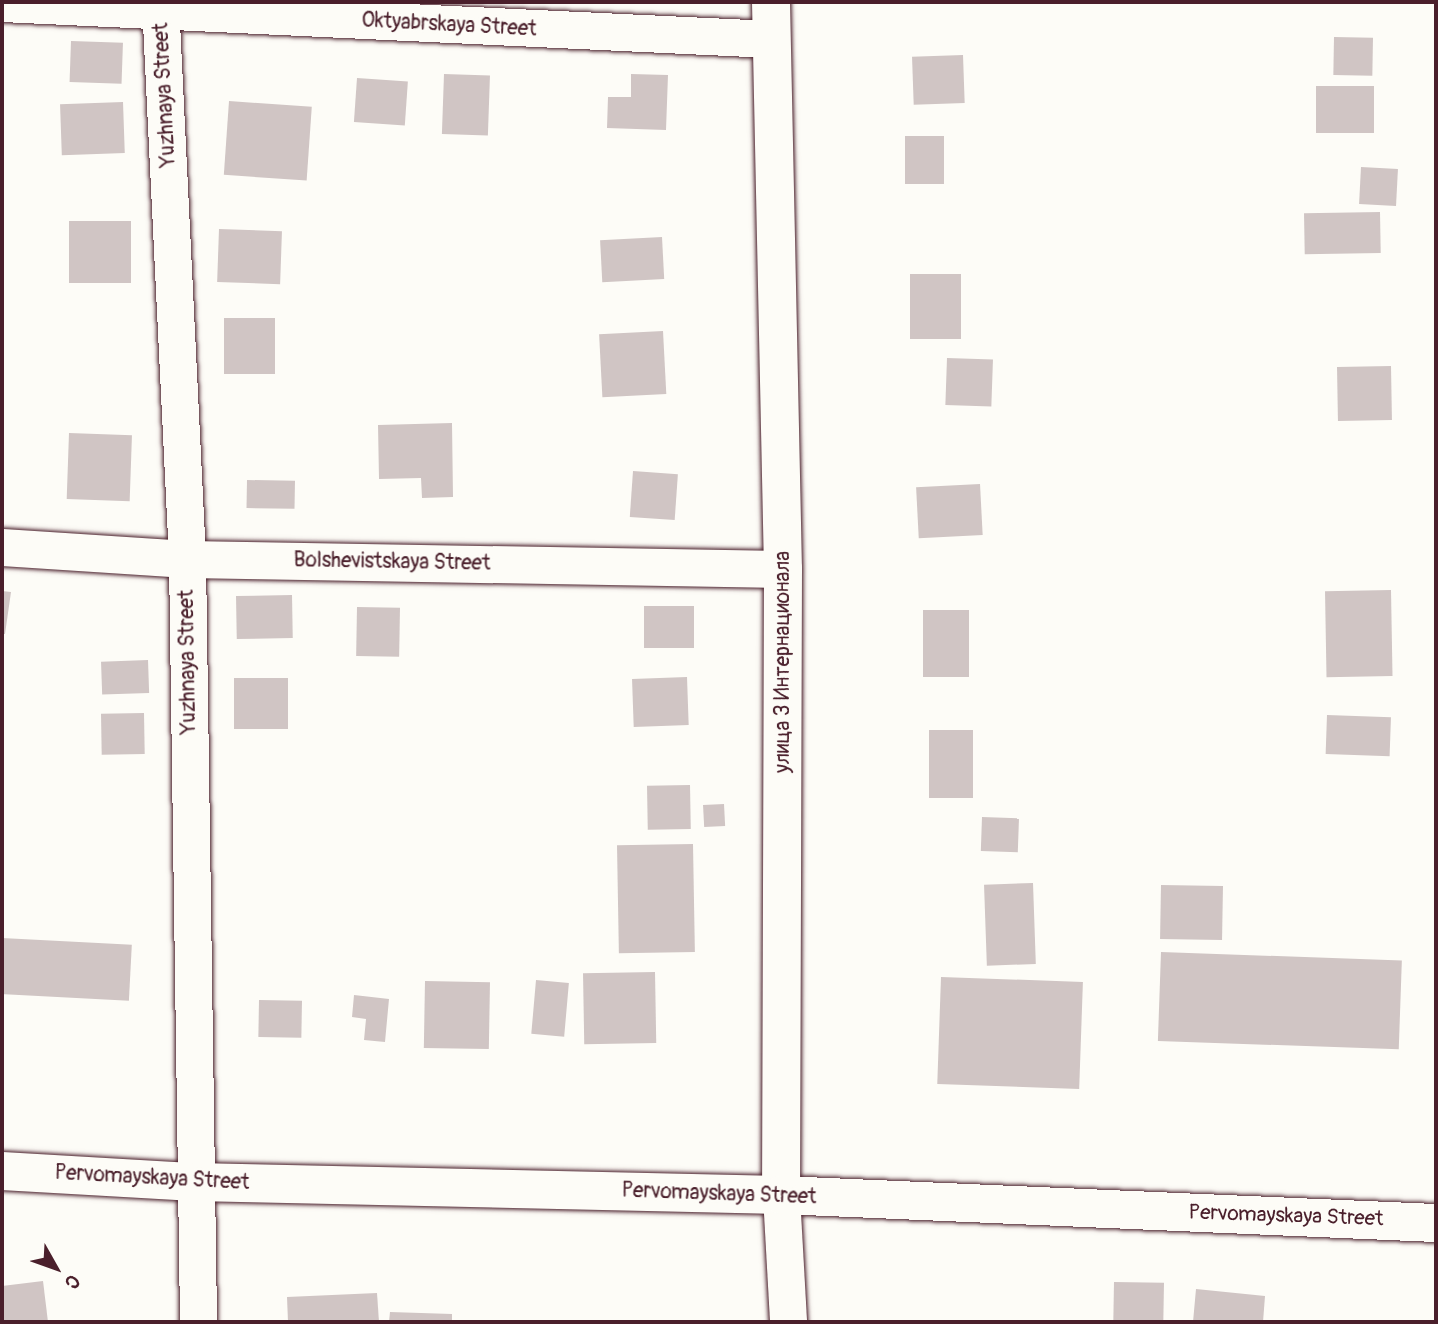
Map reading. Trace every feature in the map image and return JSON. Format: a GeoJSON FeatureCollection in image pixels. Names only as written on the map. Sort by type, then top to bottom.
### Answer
{"type":"FeatureCollection","features":[{"type":"Feature","properties":{"kind":"main road","name":"улица 3 Интернационала"},"geometry":{"type":"LineString","coordinates":[[771,2],[783,569],[781,1195]]}},
{"type":"Feature","properties":{"kind":"main road","name":"Pervomayskaya Street"},"geometry":{"type":"LineString","coordinates":[[2,1171],[195,1182],[781,1195],[1436,1223]]}},
{"type":"Feature","properties":{"kind":"street","name":"Oktyabrskaya Street"},"geometry":{"type":"LineString","coordinates":[[2,3],[161,7],[771,39]]}},
{"type":"Feature","properties":{"kind":"street","name":"Yuzhnaya Street"},"geometry":{"type":"LineString","coordinates":[[161,7],[187,559],[198,1322]]}},
{"type":"Feature","properties":{"kind":"street","name":"Bolshevistskaya Street"},"geometry":{"type":"LineString","coordinates":[[2,547],[187,559],[783,569]]}},
{"type":"Feature","properties":{"kind":"street","name":"улица 3 Интернационала"},"geometry":{"type":"LineString","coordinates":[[781,1195],[788,1322]]}},
{"type":"Feature","properties":{"kind":"building"},"geometry":{"type":"Polygon","coordinates":[[[1334,37],[1373,38],[1372,76],[1333,75],[1334,37]]]}},
{"type":"Feature","properties":{"kind":"building"},"geometry":{"type":"Polygon","coordinates":[[[71,41],[123,43],[122,84],[70,82],[71,41]]]}},
{"type":"Feature","properties":{"kind":"building"},"geometry":{"type":"Polygon","coordinates":[[[963,55],[965,103],[914,105],[912,57],[963,55]]]}},
{"type":"Feature","properties":{"kind":"building"},"geometry":{"type":"Polygon","coordinates":[[[444,74],[490,76],[488,136],[442,134],[444,74]]]}},
{"type":"Feature","properties":{"kind":"building"},"geometry":{"type":"Polygon","coordinates":[[[631,74],[668,75],[666,130],[607,128],[608,97],[631,97],[631,74]]]}},
{"type":"Feature","properties":{"kind":"building"},"geometry":{"type":"Polygon","coordinates":[[[357,78],[408,82],[405,125],[354,122],[357,78]]]}},
{"type":"Feature","properties":{"kind":"building"},"geometry":{"type":"Polygon","coordinates":[[[1316,86],[1374,86],[1374,133],[1316,133],[1316,86]]]}},
{"type":"Feature","properties":{"kind":"building"},"geometry":{"type":"Polygon","coordinates":[[[229,101],[312,107],[307,181],[224,175],[229,101]]]}},
{"type":"Feature","properties":{"kind":"building"},"geometry":{"type":"Polygon","coordinates":[[[123,102],[125,153],[62,155],[60,104],[123,102]]]}},
{"type":"Feature","properties":{"kind":"building"},"geometry":{"type":"Polygon","coordinates":[[[905,136],[944,136],[944,184],[905,184],[905,136]]]}},
{"type":"Feature","properties":{"kind":"building"},"geometry":{"type":"Polygon","coordinates":[[[1361,167],[1398,169],[1396,206],[1359,204],[1361,167]]]}},
{"type":"Feature","properties":{"kind":"building"},"geometry":{"type":"Polygon","coordinates":[[[1380,212],[1381,253],[1305,254],[1304,213],[1380,212]]]}},
{"type":"Feature","properties":{"kind":"building"},"geometry":{"type":"Polygon","coordinates":[[[69,221],[131,221],[131,283],[69,283],[69,221]]]}},
{"type":"Feature","properties":{"kind":"building"},"geometry":{"type":"Polygon","coordinates":[[[219,229],[282,231],[280,284],[217,282],[219,229]]]}},
{"type":"Feature","properties":{"kind":"building"},"geometry":{"type":"Polygon","coordinates":[[[662,237],[664,279],[602,282],[600,240],[662,237]]]}},
{"type":"Feature","properties":{"kind":"building"},"geometry":{"type":"Polygon","coordinates":[[[910,274],[961,274],[961,339],[910,339],[910,274]]]}},
{"type":"Feature","properties":{"kind":"building"},"geometry":{"type":"Polygon","coordinates":[[[224,318],[275,318],[275,374],[224,374],[224,318]]]}},
{"type":"Feature","properties":{"kind":"building"},"geometry":{"type":"Polygon","coordinates":[[[663,331],[666,394],[602,397],[599,334],[663,331]]]}},
{"type":"Feature","properties":{"kind":"building"},"geometry":{"type":"Polygon","coordinates":[[[947,358],[993,360],[991,407],[945,405],[947,358]]]}},
{"type":"Feature","properties":{"kind":"building"},"geometry":{"type":"Polygon","coordinates":[[[1391,366],[1392,420],[1338,421],[1337,367],[1391,366]]]}},
{"type":"Feature","properties":{"kind":"building"},"geometry":{"type":"Polygon","coordinates":[[[452,423],[453,497],[422,498],[421,478],[379,479],[378,425],[452,423]]]}},
{"type":"Feature","properties":{"kind":"building"},"geometry":{"type":"Polygon","coordinates":[[[69,433],[132,435],[130,501],[67,499],[69,433]]]}},
{"type":"Feature","properties":{"kind":"building"},"geometry":{"type":"Polygon","coordinates":[[[633,471],[678,474],[675,520],[630,517],[633,471]]]}},
{"type":"Feature","properties":{"kind":"building"},"geometry":{"type":"Polygon","coordinates":[[[247,480],[295,481],[295,509],[247,508],[247,480]]]}},
{"type":"Feature","properties":{"kind":"building"},"geometry":{"type":"Polygon","coordinates":[[[980,484],[983,535],[919,538],[916,487],[980,484]]]}},
{"type":"Feature","properties":{"kind":"building"},"geometry":{"type":"Polygon","coordinates":[[[1391,590],[1393,676],[1327,677],[1325,591],[1391,590]]]}},
{"type":"Feature","properties":{"kind":"building"},"geometry":{"type":"Polygon","coordinates":[[[2,591],[11,592],[5,634],[2,634],[2,591]]]}},
{"type":"Feature","properties":{"kind":"building"},"geometry":{"type":"Polygon","coordinates":[[[292,595],[293,638],[237,639],[236,596],[292,595]]]}},
{"type":"Feature","properties":{"kind":"building"},"geometry":{"type":"Polygon","coordinates":[[[644,606],[694,606],[694,648],[644,648],[644,606]]]}},
{"type":"Feature","properties":{"kind":"building"},"geometry":{"type":"Polygon","coordinates":[[[357,607],[400,608],[399,657],[356,656],[357,607]]]}},
{"type":"Feature","properties":{"kind":"building"},"geometry":{"type":"Polygon","coordinates":[[[923,610],[969,610],[969,677],[923,677],[923,610]]]}},
{"type":"Feature","properties":{"kind":"building"},"geometry":{"type":"Polygon","coordinates":[[[148,660],[149,693],[102,695],[101,662],[148,660]]]}},
{"type":"Feature","properties":{"kind":"building"},"geometry":{"type":"Polygon","coordinates":[[[687,677],[689,725],[634,727],[632,679],[687,677]]]}},
{"type":"Feature","properties":{"kind":"building"},"geometry":{"type":"Polygon","coordinates":[[[234,678],[288,678],[288,729],[234,729],[234,678]]]}},
{"type":"Feature","properties":{"kind":"building"},"geometry":{"type":"Polygon","coordinates":[[[144,713],[145,754],[102,755],[101,714],[144,713]]]}},
{"type":"Feature","properties":{"kind":"building"},"geometry":{"type":"Polygon","coordinates":[[[1327,715],[1391,717],[1390,756],[1326,754],[1327,715]]]}},
{"type":"Feature","properties":{"kind":"building"},"geometry":{"type":"Polygon","coordinates":[[[929,730],[973,730],[973,798],[929,798],[929,730]]]}},
{"type":"Feature","properties":{"kind":"building"},"geometry":{"type":"Polygon","coordinates":[[[690,785],[691,829],[648,830],[647,786],[690,785]]]}},
{"type":"Feature","properties":{"kind":"building"},"geometry":{"type":"Polygon","coordinates":[[[724,804],[725,826],[704,827],[703,805],[724,804]]]}},
{"type":"Feature","properties":{"kind":"building"},"geometry":{"type":"Polygon","coordinates":[[[982,817],[1019,818],[1018,852],[981,851],[982,817]]]}},
{"type":"Feature","properties":{"kind":"building"},"geometry":{"type":"Polygon","coordinates":[[[693,844],[695,952],[619,953],[617,845],[693,844]]]}},
{"type":"Feature","properties":{"kind":"building"},"geometry":{"type":"Polygon","coordinates":[[[1033,883],[1036,964],[987,966],[984,885],[1033,883]]]}},
{"type":"Feature","properties":{"kind":"building"},"geometry":{"type":"Polygon","coordinates":[[[1161,885],[1223,886],[1222,940],[1160,939],[1161,885]]]}},
{"type":"Feature","properties":{"kind":"building"},"geometry":{"type":"Polygon","coordinates":[[[2,938],[132,945],[129,1001],[2,994],[2,938]]]}},
{"type":"Feature","properties":{"kind":"building"},"geometry":{"type":"Polygon","coordinates":[[[1161,952],[1402,960],[1399,1049],[1158,1041],[1161,952]]]}},
{"type":"Feature","properties":{"kind":"building"},"geometry":{"type":"Polygon","coordinates":[[[655,972],[656,1043],[584,1044],[583,973],[655,972]]]}},
{"type":"Feature","properties":{"kind":"building"},"geometry":{"type":"Polygon","coordinates":[[[941,977],[1083,982],[1079,1089],[937,1084],[941,977]]]}},
{"type":"Feature","properties":{"kind":"building"},"geometry":{"type":"Polygon","coordinates":[[[536,980],[569,983],[564,1037],[531,1034],[536,980]]]}},
{"type":"Feature","properties":{"kind":"building"},"geometry":{"type":"Polygon","coordinates":[[[425,981],[490,982],[489,1049],[424,1048],[425,981]]]}},
{"type":"Feature","properties":{"kind":"building"},"geometry":{"type":"Polygon","coordinates":[[[354,995],[389,999],[385,1042],[364,1040],[366,1019],[352,1017],[354,995]]]}},
{"type":"Feature","properties":{"kind":"building"},"geometry":{"type":"Polygon","coordinates":[[[259,1000],[302,1001],[301,1038],[258,1037],[259,1000]]]}},
{"type":"Feature","properties":{"kind":"building"},"geometry":{"type":"Polygon","coordinates":[[[43,1281],[48,1322],[2,1322],[2,1286],[43,1281]]]}},
{"type":"Feature","properties":{"kind":"building"},"geometry":{"type":"Polygon","coordinates":[[[1114,1282],[1164,1283],[1163,1321],[1113,1320],[1114,1282]]]}},
{"type":"Feature","properties":{"kind":"building"},"geometry":{"type":"Polygon","coordinates":[[[1196,1289],[1265,1296],[1263,1322],[1193,1322],[1196,1289]]]}},
{"type":"Feature","properties":{"kind":"building"},"geometry":{"type":"Polygon","coordinates":[[[377,1293],[379,1322],[288,1322],[287,1297],[377,1293]]]}},
{"type":"Feature","properties":{"kind":"building"},"geometry":{"type":"Polygon","coordinates":[[[390,1312],[452,1314],[452,1322],[389,1322],[390,1312]]]}}]}
